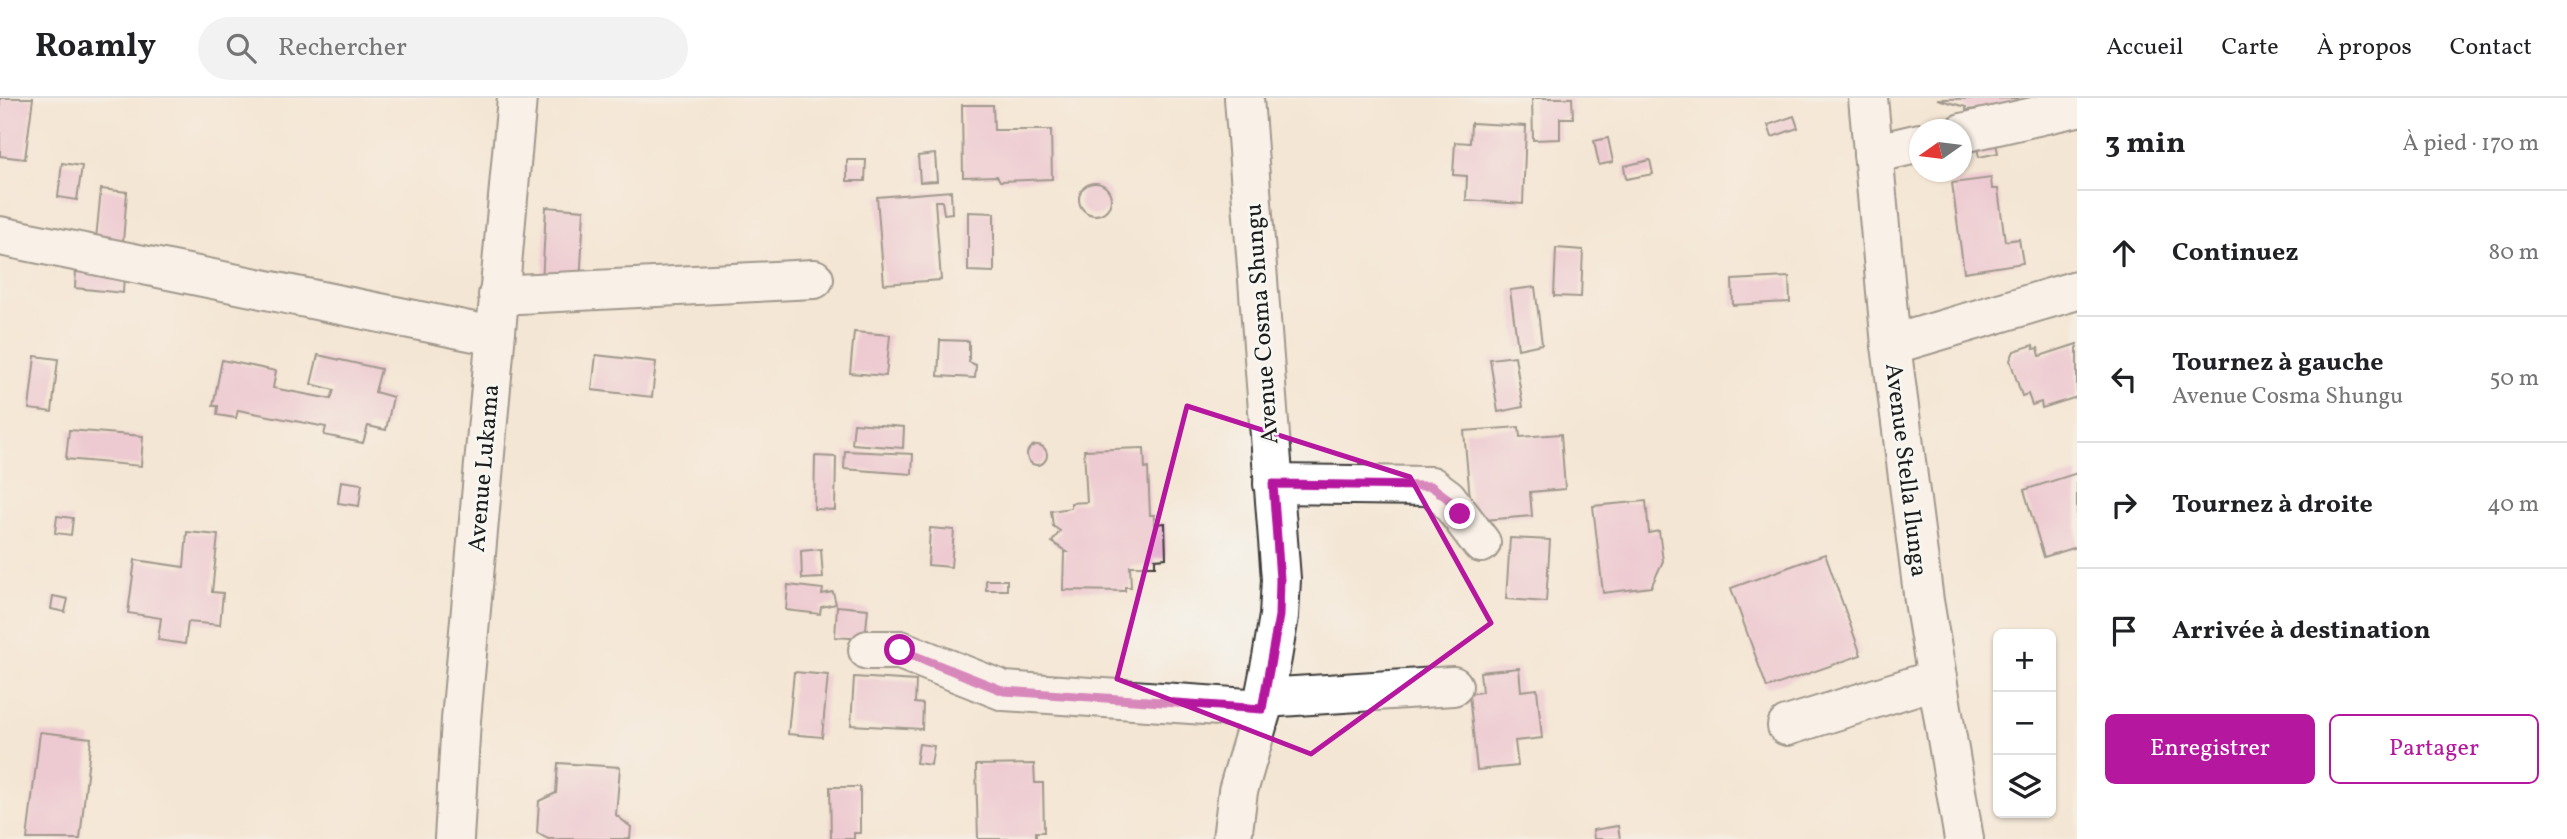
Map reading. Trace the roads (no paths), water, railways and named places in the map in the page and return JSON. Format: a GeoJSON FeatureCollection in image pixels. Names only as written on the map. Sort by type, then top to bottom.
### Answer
{"type":"FeatureCollection","features":[{"type":"Feature","properties":{"kind":"street","name":"Avenue Lukama"},"geometry":{"type":"LineString","coordinates":[[454,839],[461,720],[517,98]]}},
{"type":"Feature","properties":{"kind":"street","name":"Avenue Cosma Shungu"},"geometry":{"type":"LineString","coordinates":[[1232,839],[1238,791],[1263,704],[1279,616],[1280,579],[1244,98]]}},
{"type":"Feature","properties":{"kind":"street","name":"Avenue Stella Ilunga"},"geometry":{"type":"LineString","coordinates":[[1868,98],[1891,345],[1924,601],[1964,839]]}},
{"type":"Feature","properties":{"kind":"street"},"geometry":{"type":"LineString","coordinates":[[1972,131],[2077,107]]}},
{"type":"Feature","properties":{"kind":"street"},"geometry":{"type":"LineString","coordinates":[[1873,153],[1909,145]]}},
{"type":"Feature","properties":{"kind":"street"},"geometry":{"type":"LineString","coordinates":[[0,236],[494,336]]}},
{"type":"Feature","properties":{"kind":"street"},"geometry":{"type":"LineString","coordinates":[[498,295],[814,279]]}},
{"type":"Feature","properties":{"kind":"street"},"geometry":{"type":"LineString","coordinates":[[1891,345],[2077,290]]}},
{"type":"Feature","properties":{"kind":"street"},"geometry":{"type":"LineString","coordinates":[[1273,484],[1431,486],[1447,498],[1480,543]]}},
{"type":"Feature","properties":{"kind":"street"},"geometry":{"type":"LineString","coordinates":[[868,650],[900,650],[1004,691],[1263,704],[1453,687]]}},
{"type":"Feature","properties":{"kind":"street"},"geometry":{"type":"LineString","coordinates":[[1787,726],[1937,679]]}}]}
